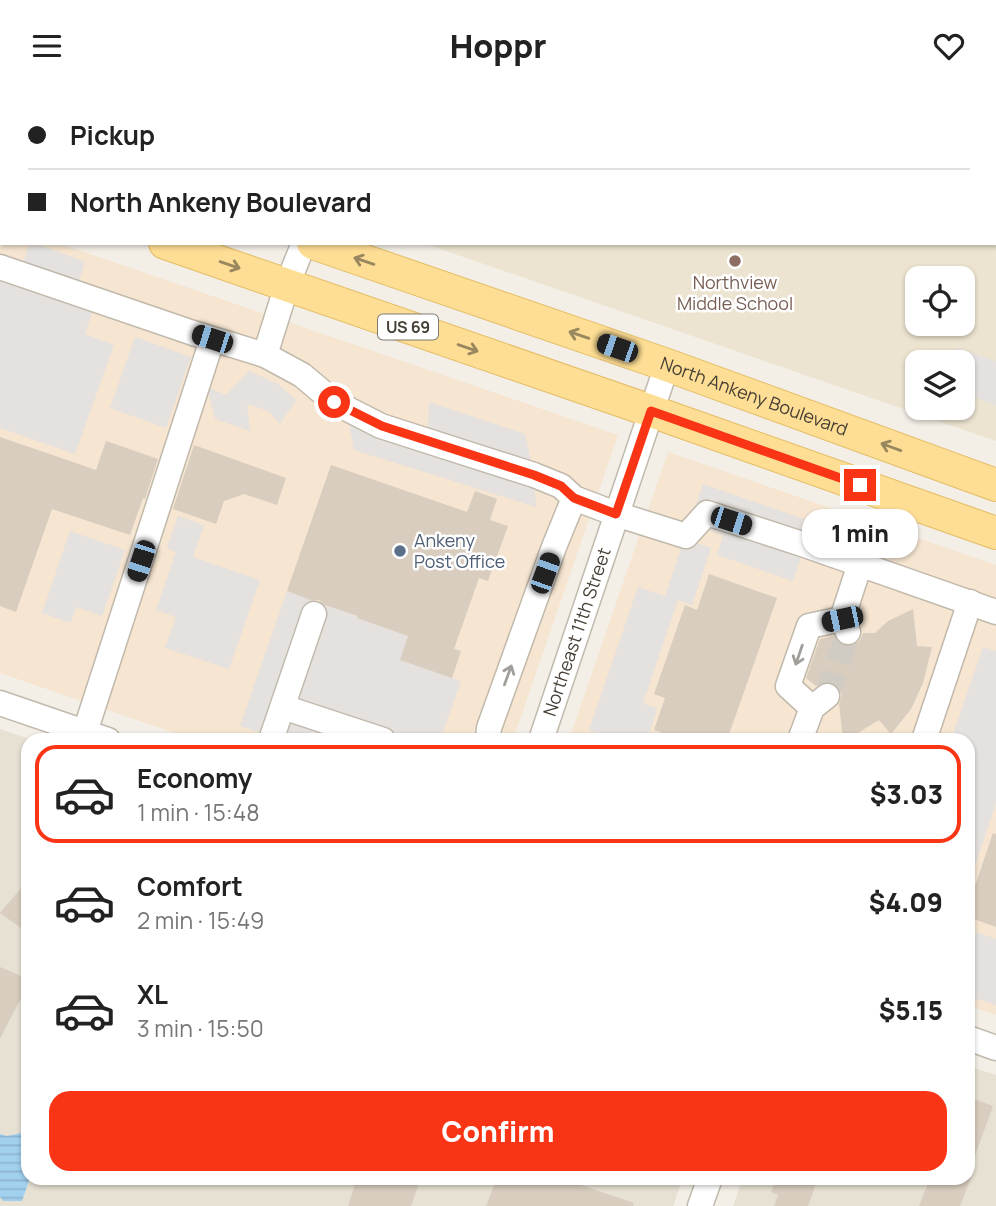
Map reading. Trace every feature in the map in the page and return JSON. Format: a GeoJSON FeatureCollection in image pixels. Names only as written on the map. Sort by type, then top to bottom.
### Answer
{"type":"FeatureCollection","features":[{"type":"Feature","properties":{"kind":"main road","name":"US 69"},"geometry":{"type":"LineString","coordinates":[[171,245],[996,533]]}},
{"type":"Feature","properties":{"kind":"main road","name":"North Ankeny Boulevard"},"geometry":{"type":"LineString","coordinates":[[319,245],[667,365],[996,485]]}},
{"type":"Feature","properties":{"kind":"street"},"geometry":{"type":"LineString","coordinates":[[265,355],[287,285],[303,245]]}},
{"type":"Feature","properties":{"kind":"street"},"geometry":{"type":"LineString","coordinates":[[0,267],[265,355],[302,375],[334,402],[382,426],[534,475],[561,486],[574,498],[616,514],[686,536],[707,513],[996,612]]}},
{"type":"Feature","properties":{"kind":"street"},"geometry":{"type":"LineString","coordinates":[[97,733],[212,339]]}},
{"type":"Feature","properties":{"kind":"street","name":"Northeast 11th Street"},"geometry":{"type":"LineString","coordinates":[[543,733],[667,365]]}},
{"type":"Feature","properties":{"kind":"street"},"geometry":{"type":"LineString","coordinates":[[489,733],[574,498]]}},
{"type":"Feature","properties":{"kind":"street"},"geometry":{"type":"LineString","coordinates":[[804,733],[820,702],[788,686],[809,626],[845,626],[860,564]]}},
{"type":"Feature","properties":{"kind":"street"},"geometry":{"type":"LineString","coordinates":[[926,733],[970,602]]}},
{"type":"Feature","properties":{"kind":"street"},"geometry":{"type":"LineString","coordinates":[[274,733],[314,614]]}},
{"type":"Feature","properties":{"kind":"street"},"geometry":{"type":"LineString","coordinates":[[0,703],[87,733]]}},
{"type":"Feature","properties":{"kind":"street"},"geometry":{"type":"LineString","coordinates":[[283,707],[362,733]]}},
{"type":"Feature","properties":{"kind":"street"},"geometry":{"type":"LineString","coordinates":[[975,1040],[996,1048]]}},
{"type":"Feature","properties":{"kind":"street"},"geometry":{"type":"LineString","coordinates":[[700,1206],[708,1185]]}},
{"type":"Feature","properties":{"kind":"shaded area"},"geometry":{"type":"Polygon","coordinates":[[[0,245],[64,245],[618,435],[515,733],[175,733],[0,673],[0,245]]]}},
{"type":"Feature","properties":{"kind":"shaded area"},"geometry":{"type":"Polygon","coordinates":[[[29,245],[40,245],[85,262],[75,293],[96,301],[85,334],[114,345],[75,454],[0,428],[0,267],[19,274],[29,245]]]}},
{"type":"Feature","properties":{"kind":"shaded area","name":"Northview Middle School"},"geometry":{"type":"Polygon","coordinates":[[[429,245],[996,245],[996,441],[935,420],[975,420],[975,350],[905,350],[905,410],[429,245]]]}},
{"type":"Feature","properties":{"kind":"shaded area"},"geometry":{"type":"Polygon","coordinates":[[[135,337],[191,357],[166,428],[110,408],[135,337]]]}},
{"type":"Feature","properties":{"kind":"shaded area"},"geometry":{"type":"Polygon","coordinates":[[[975,354],[996,361],[996,406],[975,397],[975,354]]]}},
{"type":"Feature","properties":{"kind":"shaded area"},"geometry":{"type":"Polygon","coordinates":[[[249,371],[278,384],[296,400],[280,424],[268,411],[247,404],[250,431],[215,419],[207,387],[226,395],[249,371]]]}},
{"type":"Feature","properties":{"kind":"shaded area"},"geometry":{"type":"Polygon","coordinates":[[[429,402],[525,434],[534,475],[536,507],[354,450],[346,408],[427,440],[429,402]]]}},
{"type":"Feature","properties":{"kind":"shaded area"},"geometry":{"type":"Polygon","coordinates":[[[668,452],[996,565],[996,1015],[975,1008],[975,733],[571,733],[668,452]]]}},
{"type":"Feature","properties":{"kind":"shaded area"},"geometry":{"type":"Polygon","coordinates":[[[703,484],[821,525],[813,548],[805,545],[793,581],[717,555],[723,535],[701,527],[696,543],[711,548],[692,605],[678,600],[643,703],[657,709],[649,733],[597,733],[589,730],[638,587],[665,596],[703,484]]]}},
{"type":"Feature","properties":{"kind":"shaded area"},"geometry":{"type":"Polygon","coordinates":[[[178,516],[204,525],[193,557],[260,580],[229,669],[165,648],[176,617],[156,610],[176,552],[167,548],[178,516]]]}},
{"type":"Feature","properties":{"kind":"shaded area"},"geometry":{"type":"Polygon","coordinates":[[[70,531],[125,550],[102,616],[76,607],[71,623],[42,613],[70,531]]]}},
{"type":"Feature","properties":{"kind":"shaded area"},"geometry":{"type":"Polygon","coordinates":[[[287,591],[408,636],[401,660],[461,681],[443,733],[261,733],[240,726],[287,591]]]}},
{"type":"Feature","properties":{"kind":"shaded area"},"geometry":{"type":"Polygon","coordinates":[[[983,647],[996,651],[996,803],[975,865],[975,733],[953,733],[983,647]]]}},
{"type":"Feature","properties":{"kind":"shaded area"},"geometry":{"type":"Polygon","coordinates":[[[0,729],[21,736],[21,1185],[680,1185],[673,1206],[0,1206],[0,729]]]}},
{"type":"Feature","properties":{"kind":"shaded area"},"geometry":{"type":"Polygon","coordinates":[[[975,932],[996,939],[996,1005],[975,998],[975,932]]]}},
{"type":"Feature","properties":{"kind":"shaded area"},"geometry":{"type":"Polygon","coordinates":[[[975,1068],[996,1075],[996,1206],[733,1206],[740,1185],[975,1185],[975,1068]]]}},
{"type":"Feature","properties":{"kind":"water"},"geometry":{"type":"Polygon","coordinates":[[[21,1133],[21,1185],[28,1185],[22,1201],[3,1201],[0,1197],[0,1134],[7,1136],[21,1133]]]}},
{"type":"Feature","properties":{"kind":"building"},"geometry":{"type":"Polygon","coordinates":[[[0,437],[96,470],[106,441],[158,459],[130,535],[52,509],[16,612],[0,606],[0,437]]]}},
{"type":"Feature","properties":{"kind":"building"},"geometry":{"type":"Polygon","coordinates":[[[194,445],[286,478],[277,505],[244,494],[224,501],[216,524],[173,509],[194,445]]]}},
{"type":"Feature","properties":{"kind":"building","name":"Ankeny Post Office"},"geometry":{"type":"Polygon","coordinates":[[[331,465],[467,512],[475,491],[497,499],[490,520],[508,526],[488,581],[479,578],[454,649],[461,651],[452,678],[400,660],[408,636],[357,618],[358,616],[325,605],[319,600],[311,600],[287,591],[331,465]]]}},
{"type":"Feature","properties":{"kind":"building"},"geometry":{"type":"Polygon","coordinates":[[[709,574],[777,598],[729,733],[663,733],[654,730],[665,698],[654,694],[685,605],[697,610],[709,574]]]}},
{"type":"Feature","properties":{"kind":"building"},"geometry":{"type":"Polygon","coordinates":[[[913,609],[917,646],[932,647],[923,683],[911,709],[892,733],[879,720],[858,733],[842,733],[839,704],[842,694],[839,687],[833,682],[825,681],[816,686],[806,678],[820,639],[833,636],[846,647],[854,646],[863,633],[875,633],[888,621],[913,609]]]}},
{"type":"Feature","properties":{"kind":"building"},"geometry":{"type":"Polygon","coordinates":[[[993,833],[996,834],[996,927],[975,920],[975,886],[993,833]]]}},
{"type":"Feature","properties":{"kind":"building"},"geometry":{"type":"Polygon","coordinates":[[[21,888],[21,928],[0,913],[21,888]]]}},
{"type":"Feature","properties":{"kind":"building"},"geometry":{"type":"Polygon","coordinates":[[[0,967],[21,976],[21,998],[0,1039],[0,967]]]}},
{"type":"Feature","properties":{"kind":"building"},"geometry":{"type":"Polygon","coordinates":[[[975,1100],[993,1106],[975,1155],[975,1100]]]}},
{"type":"Feature","properties":{"kind":"building"},"geometry":{"type":"Polygon","coordinates":[[[355,1185],[418,1185],[411,1206],[348,1206],[355,1185]]]}},
{"type":"Feature","properties":{"kind":"building"},"geometry":{"type":"Polygon","coordinates":[[[494,1185],[581,1185],[634,1203],[633,1206],[486,1206],[494,1185]]]}},
{"type":"Feature","properties":{"kind":"building"},"geometry":{"type":"Polygon","coordinates":[[[774,1185],[816,1185],[808,1206],[774,1206],[778,1195],[771,1192],[774,1185]]]}},
{"type":"Feature","properties":{"kind":"building"},"geometry":{"type":"Polygon","coordinates":[[[927,1185],[968,1185],[960,1206],[919,1206],[927,1185]]]}},
{"type":"Feature","properties":{"kind":"tunnel"},"geometry":{"type":"LineString","coordinates":[[827,696],[848,632]]}},
{"type":"Feature","properties":{"kind":"place","name":"Northview Middle School"},"geometry":{"type":"Point","coordinates":[735,261]}},
{"type":"Feature","properties":{"kind":"place","name":"Ankeny Post Office"},"geometry":{"type":"Point","coordinates":[400,551]}},
{"type":"Feature","properties":{"kind":"route"},"geometry":{"type":"LineString","coordinates":[[334,402],[382,426],[534,475],[561,486],[574,498],[616,514],[651,411],[860,485]]}}]}
